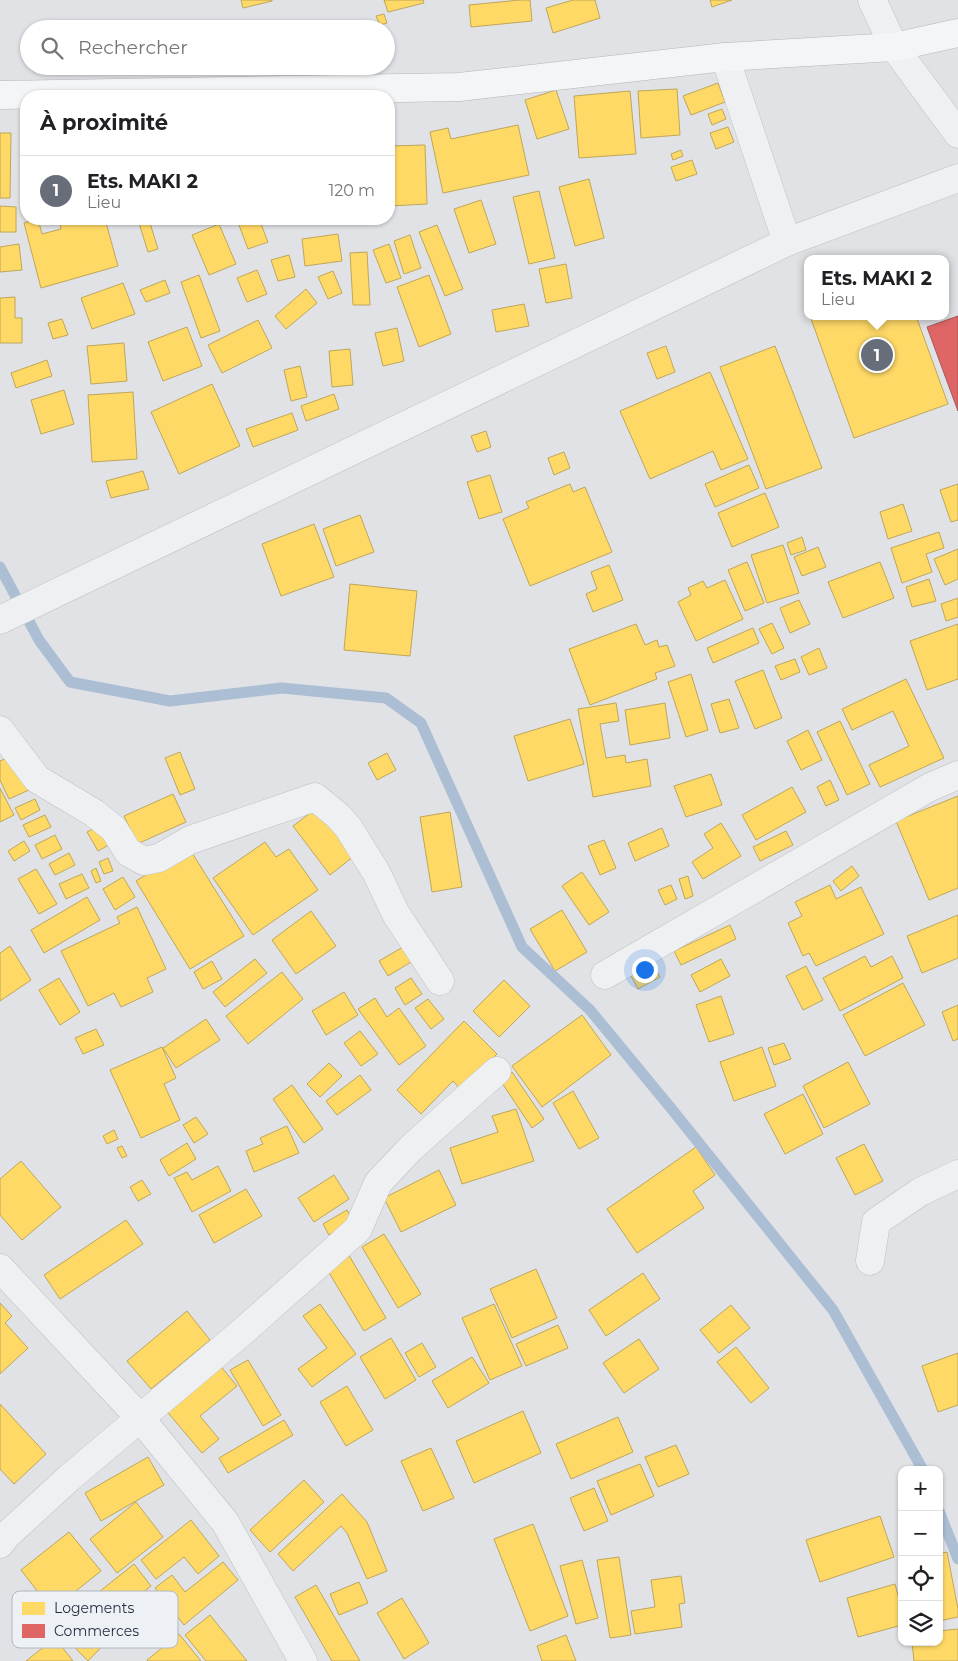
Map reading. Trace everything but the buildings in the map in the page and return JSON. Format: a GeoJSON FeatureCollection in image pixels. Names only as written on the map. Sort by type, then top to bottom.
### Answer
{"type":"FeatureCollection","features":[{"type":"Feature","properties":{"kind":"highway"},"geometry":{"type":"LineString","coordinates":[[262,90],[459,87],[725,57],[894,47],[958,33]]}},
{"type":"Feature","properties":{"kind":"highway"},"geometry":{"type":"LineString","coordinates":[[0,94],[20,94]]}},
{"type":"Feature","properties":{"kind":"street"},"geometry":{"type":"LineString","coordinates":[[872,0],[894,47],[958,134]]}},
{"type":"Feature","properties":{"kind":"street"},"geometry":{"type":"LineString","coordinates":[[725,57],[787,242]]}},
{"type":"Feature","properties":{"kind":"street"},"geometry":{"type":"LineString","coordinates":[[0,620],[787,242],[958,178]]}},
{"type":"Feature","properties":{"kind":"street"},"geometry":{"type":"LineString","coordinates":[[0,730],[37,779],[94,813],[114,829],[128,852],[144,860],[159,858],[190,840],[315,797],[348,827],[376,872],[396,914],[440,981]]}},
{"type":"Feature","properties":{"kind":"street"},"geometry":{"type":"LineString","coordinates":[[605,975],[930,787],[958,775]]}},
{"type":"Feature","properties":{"kind":"street"},"geometry":{"type":"LineString","coordinates":[[0,1544],[69,1478],[241,1333],[358,1229],[378,1183],[411,1148],[496,1071]]}},
{"type":"Feature","properties":{"kind":"street"},"geometry":{"type":"LineString","coordinates":[[870,1261],[876,1222],[920,1192],[958,1174]]}},
{"type":"Feature","properties":{"kind":"street"},"geometry":{"type":"LineString","coordinates":[[0,1268],[140,1418],[225,1522],[303,1661]]}},
{"type":"Feature","properties":{"kind":"waterway"},"geometry":{"type":"LineString","coordinates":[[0,567],[39,640],[70,682],[170,701],[282,688],[386,698],[421,723],[522,947],[590,1010],[833,1310],[921,1466]]}},
{"type":"Feature","properties":{"kind":"waterway"},"geometry":{"type":"LineString","coordinates":[[943,1521],[958,1559]]}},
{"type":"Feature","properties":{"kind":"place","name":"Ets. MAKI 2"},"geometry":{"type":"Point","coordinates":[877,355]}}]}
